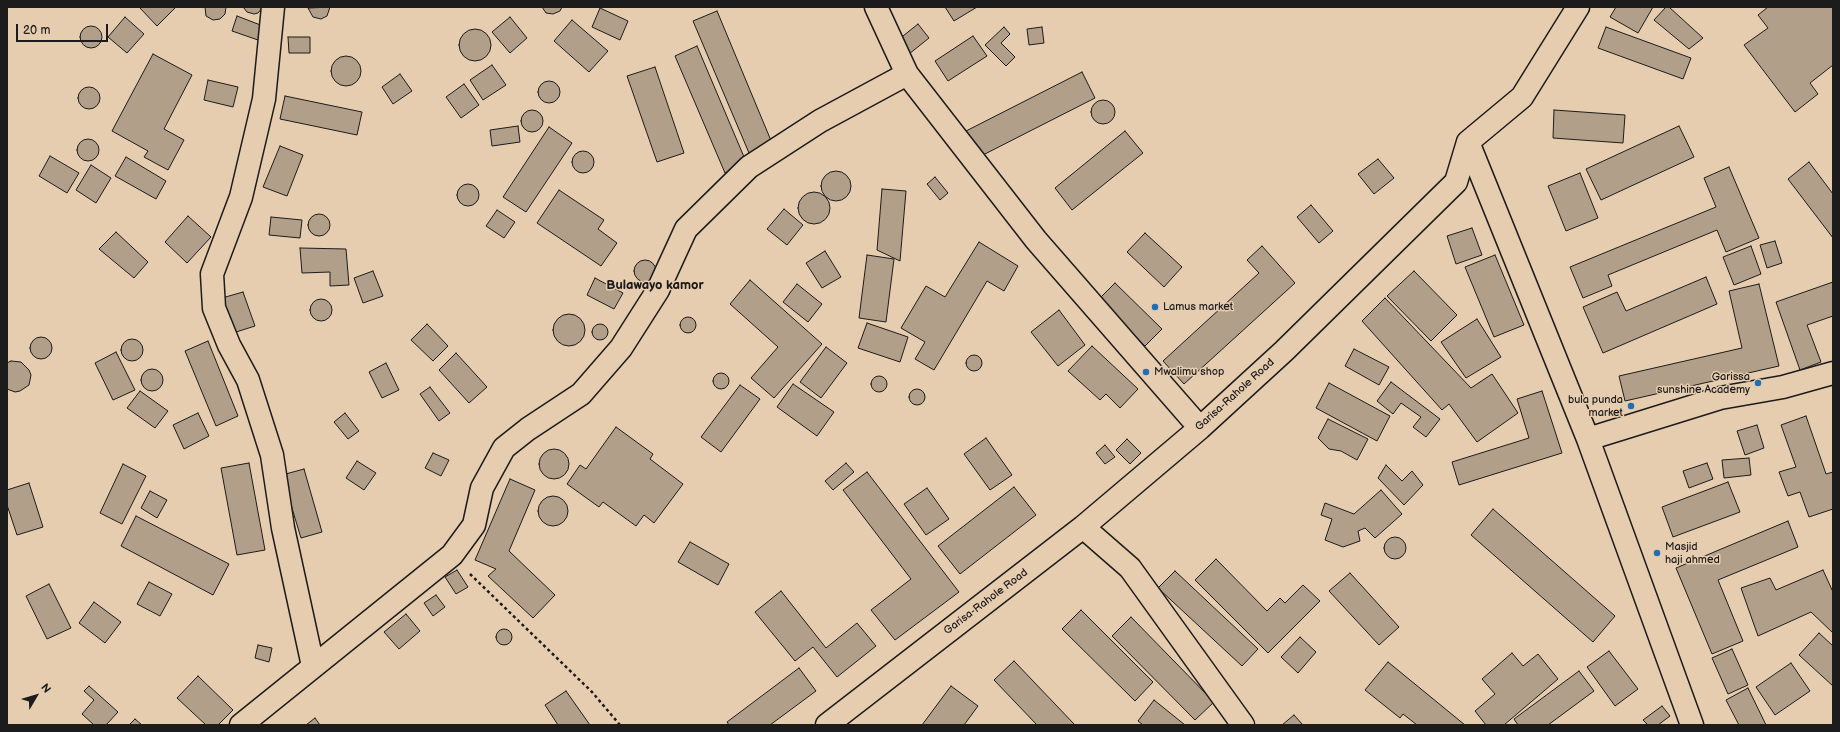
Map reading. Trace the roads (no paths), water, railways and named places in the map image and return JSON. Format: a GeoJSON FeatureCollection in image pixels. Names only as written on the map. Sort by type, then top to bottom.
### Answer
{"type":"FeatureCollection","features":[{"type":"Feature","properties":{"kind":"street"},"geometry":{"type":"LineString","coordinates":[[274,7],[264,99],[241,197],[212,274],[213,301],[214,308],[229,345],[248,380],[272,455],[283,528],[313,666]]}},
{"type":"Feature","properties":{"kind":"street"},"geometry":{"type":"LineString","coordinates":[[876,7],[907,74],[1036,240],[1200,428]]}},
{"type":"Feature","properties":{"kind":"street"},"geometry":{"type":"LineString","coordinates":[[1578,7],[1522,97],[1468,142],[1588,439],[1692,725]]}},
{"type":"Feature","properties":{"kind":"street"},"geometry":{"type":"LineString","coordinates":[[241,725],[452,555],[474,525],[482,488],[504,448],[528,429],[581,394],[621,348],[658,290],[686,229],[750,167],[820,121],[907,74]]}},
{"type":"Feature","properties":{"kind":"street","name":"Garisa-Rahole Road"},"geometry":{"type":"LineString","coordinates":[[827,725],[1083,527],[1200,428],[1284,351],[1456,182],[1468,142]]}},
{"type":"Feature","properties":{"kind":"street"},"geometry":{"type":"LineString","coordinates":[[1588,439],[1720,398],[1783,386],[1833,373]]}},
{"type":"Feature","properties":{"kind":"street"},"geometry":{"type":"LineString","coordinates":[[1083,527],[1130,568],[1244,725]]}},
{"type":"Feature","properties":{"kind":"place","name":"Lamus market"},"geometry":{"type":"Point","coordinates":[1155,307]}},
{"type":"Feature","properties":{"kind":"place","name":"Mwalimu shop"},"geometry":{"type":"Point","coordinates":[1146,372]}},
{"type":"Feature","properties":{"kind":"place","name":"Garissa sunshine Academy"},"geometry":{"type":"Point","coordinates":[1758,383]}},
{"type":"Feature","properties":{"kind":"place","name":"bula punda market"},"geometry":{"type":"Point","coordinates":[1631,406]}},
{"type":"Feature","properties":{"kind":"place","name":"Masjid haji ahmed"},"geometry":{"type":"Point","coordinates":[1657,553]}},
{"type":"Feature","properties":{"kind":"district","name":"Bulawayo kamor"},"geometry":{"type":"Point","coordinates":[655,286]}}]}
